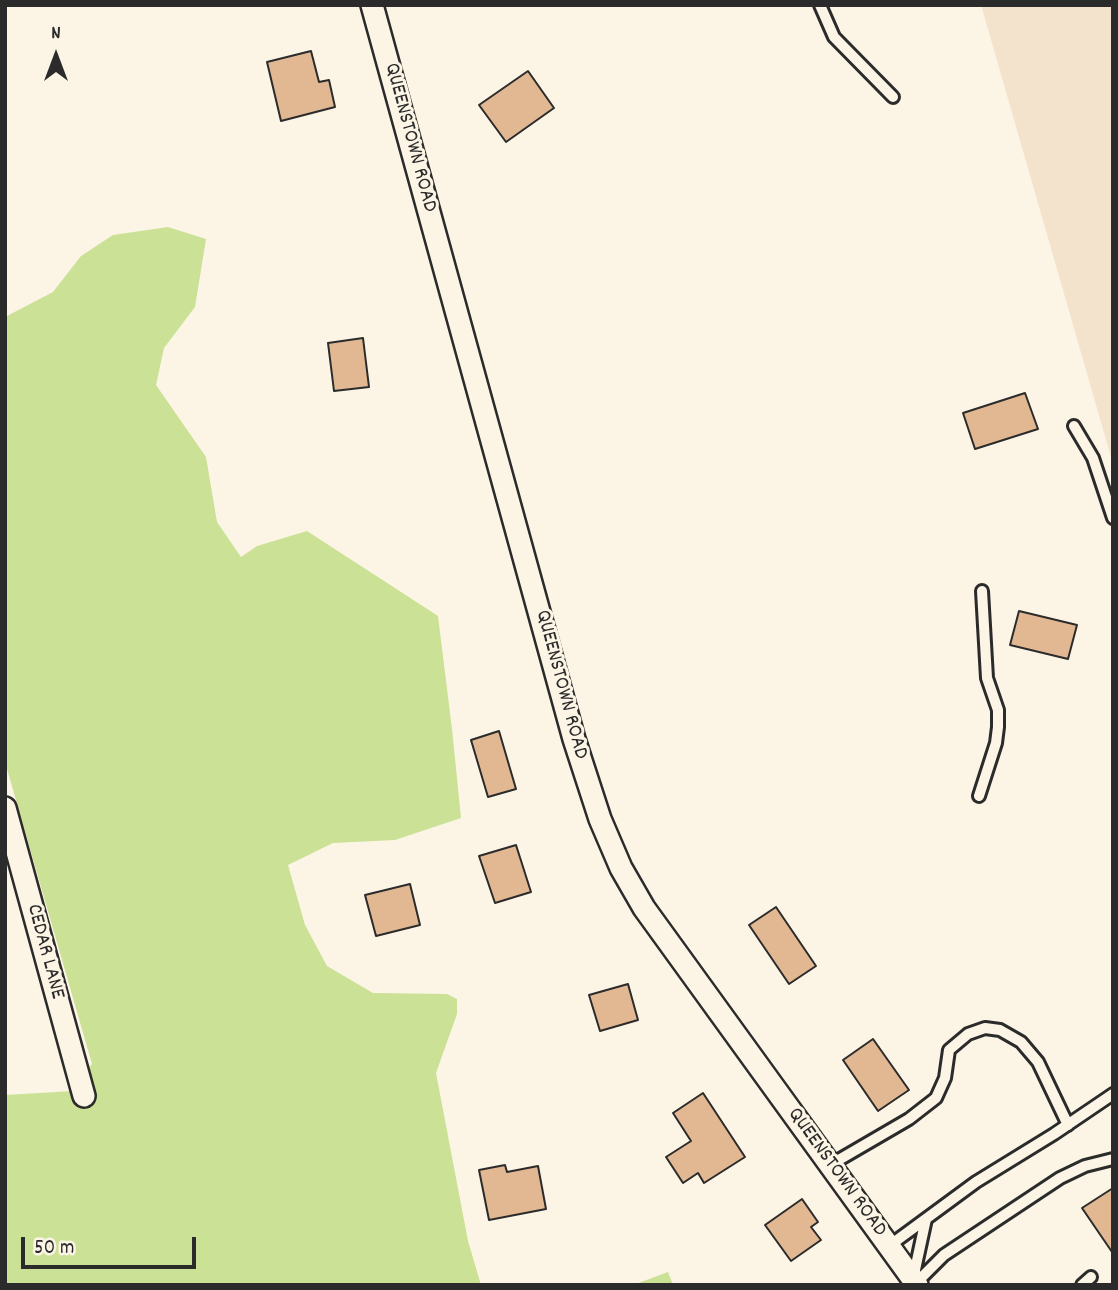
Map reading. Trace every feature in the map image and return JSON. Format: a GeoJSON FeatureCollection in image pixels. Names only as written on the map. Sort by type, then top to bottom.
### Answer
{"type":"FeatureCollection","features":[{"type":"Feature","properties":{"kind":"street","name":"QUEENSTOWN ROAD"},"geometry":{"type":"LineString","coordinates":[[372,5],[574,739],[600,819],[621,868],[644,908],[915,1282]]}},
{"type":"Feature","properties":{"kind":"street","name":"CEDAR LANE"},"geometry":{"type":"LineString","coordinates":[[5,808],[84,1096]]}},
{"type":"Feature","properties":{"kind":"lane"},"geometry":{"type":"LineString","coordinates":[[820,5],[834,37],[893,97]]}},
{"type":"Feature","properties":{"kind":"lane"},"geometry":{"type":"LineString","coordinates":[[1074,426],[1093,458],[1113,518]]}},
{"type":"Feature","properties":{"kind":"lane"},"geometry":{"type":"LineString","coordinates":[[979,796],[996,743],[998,727],[998,710],[987,678],[982,591]]}},
{"type":"Feature","properties":{"kind":"lane"},"geometry":{"type":"LineString","coordinates":[[830,1164],[909,1119],[936,1098],[945,1078],[949,1050],[968,1034],[985,1028],[1000,1030],[1021,1042],[1038,1062],[1068,1125]]}},
{"type":"Feature","properties":{"kind":"lane"},"geometry":{"type":"LineString","coordinates":[[889,1246],[976,1182],[1113,1094]]}},
{"type":"Feature","properties":{"kind":"lane"},"geometry":{"type":"LineString","coordinates":[[915,1282],[944,1255],[1059,1178],[1085,1166],[1113,1159]]}},
{"type":"Feature","properties":{"kind":"lane"},"geometry":{"type":"LineString","coordinates":[[915,1282],[926,1219]]}},
{"type":"Feature","properties":{"kind":"shaded area"},"geometry":{"type":"Polygon","coordinates":[[[981,5],[1113,5],[1113,464],[981,5]]]}},
{"type":"Feature","properties":{"kind":"green space"},"geometry":{"type":"Polygon","coordinates":[[[168,227],[206,239],[195,307],[164,348],[156,385],[206,457],[217,522],[241,557],[257,546],[307,531],[438,616],[461,818],[395,840],[333,843],[288,865],[305,925],[327,966],[373,993],[447,994],[457,999],[457,1014],[436,1073],[468,1241],[481,1285],[5,1285],[5,1095],[73,1091],[92,1064],[5,762],[5,317],[53,292],[81,256],[113,235],[168,227]]]}},
{"type":"Feature","properties":{"kind":"green space"},"geometry":{"type":"Polygon","coordinates":[[[668,1272],[673,1285],[633,1285],[668,1272]]]}},
{"type":"Feature","properties":{"kind":"building"},"geometry":{"type":"Polygon","coordinates":[[[311,51],[319,82],[329,80],[335,107],[281,121],[267,62],[311,51]]]}},
{"type":"Feature","properties":{"kind":"building"},"geometry":{"type":"Polygon","coordinates":[[[528,71],[554,108],[506,142],[479,105],[528,71]]]}},
{"type":"Feature","properties":{"kind":"building"},"geometry":{"type":"Polygon","coordinates":[[[363,338],[369,387],[334,391],[328,343],[363,338]]]}},
{"type":"Feature","properties":{"kind":"building"},"geometry":{"type":"Polygon","coordinates":[[[1025,393],[1038,429],[975,449],[963,413],[1025,393]]]}},
{"type":"Feature","properties":{"kind":"building"},"geometry":{"type":"Polygon","coordinates":[[[1019,611],[1077,625],[1068,659],[1010,645],[1019,611]]]}},
{"type":"Feature","properties":{"kind":"building"},"geometry":{"type":"Polygon","coordinates":[[[499,731],[516,789],[488,797],[471,740],[499,731]]]}},
{"type":"Feature","properties":{"kind":"building"},"geometry":{"type":"Polygon","coordinates":[[[516,845],[531,892],[495,903],[479,856],[516,845]]]}},
{"type":"Feature","properties":{"kind":"building"},"geometry":{"type":"Polygon","coordinates":[[[410,884],[420,925],[376,936],[365,895],[410,884]]]}},
{"type":"Feature","properties":{"kind":"building"},"geometry":{"type":"Polygon","coordinates":[[[776,907],[816,966],[789,984],[749,925],[776,907]]]}},
{"type":"Feature","properties":{"kind":"building"},"geometry":{"type":"Polygon","coordinates":[[[628,984],[638,1020],[600,1031],[589,995],[628,984]]]}},
{"type":"Feature","properties":{"kind":"building"},"geometry":{"type":"Polygon","coordinates":[[[873,1039],[909,1090],[878,1111],[843,1060],[873,1039]]]}},
{"type":"Feature","properties":{"kind":"building"},"geometry":{"type":"Polygon","coordinates":[[[703,1093],[745,1157],[704,1183],[698,1173],[683,1183],[666,1157],[691,1141],[673,1113],[703,1093]]]}},
{"type":"Feature","properties":{"kind":"building"},"geometry":{"type":"Polygon","coordinates":[[[505,1165],[507,1172],[538,1166],[546,1209],[489,1220],[479,1170],[505,1165]]]}},
{"type":"Feature","properties":{"kind":"building"},"geometry":{"type":"Polygon","coordinates":[[[1113,1188],[1113,1252],[1112,1252],[1082,1208],[1113,1188]]]}},
{"type":"Feature","properties":{"kind":"building"},"geometry":{"type":"Polygon","coordinates":[[[802,1199],[818,1222],[811,1227],[821,1240],[791,1261],[765,1225],[802,1199]]]}}]}
